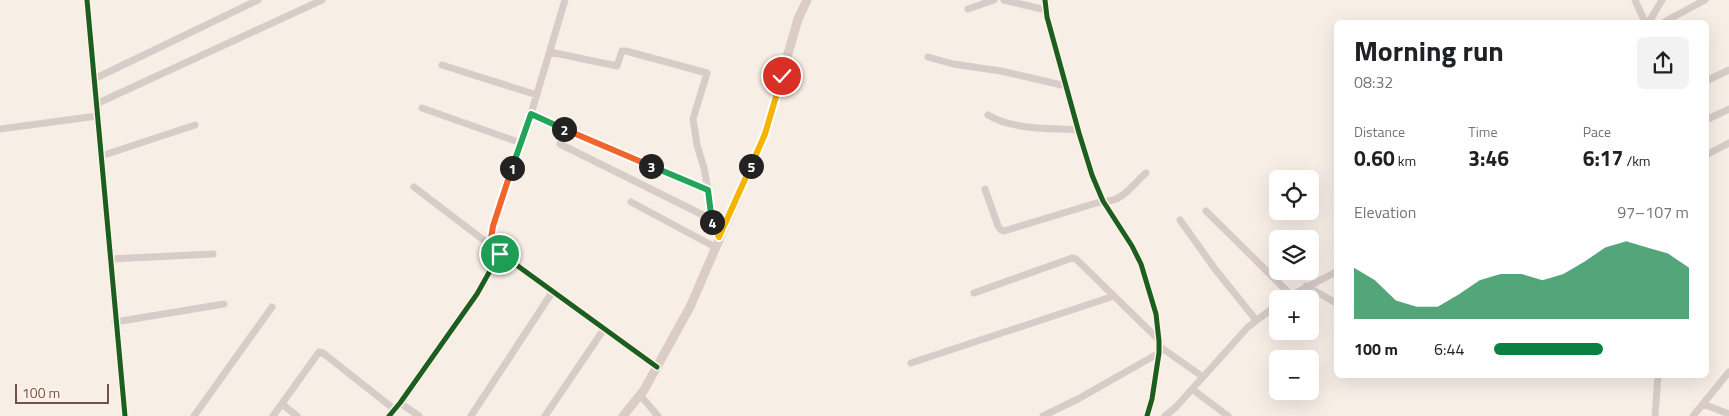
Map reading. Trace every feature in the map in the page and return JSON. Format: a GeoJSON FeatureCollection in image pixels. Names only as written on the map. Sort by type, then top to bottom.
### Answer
{"type":"FeatureCollection","features":[{"type":"Feature","properties":{"kind":"main road"},"geometry":{"type":"LineString","coordinates":[[622,416],[640,395],[690,307],[765,134],[798,19],[806,0]]}},
{"type":"Feature","properties":{"kind":"street"},"geometry":{"type":"LineString","coordinates":[[87,0],[125,416]]}},
{"type":"Feature","properties":{"kind":"street"},"geometry":{"type":"LineString","coordinates":[[94,79],[258,0]]}},
{"type":"Feature","properties":{"kind":"street"},"geometry":{"type":"LineString","coordinates":[[96,104],[322,0]]}},
{"type":"Feature","properties":{"kind":"street"},"geometry":{"type":"LineString","coordinates":[[490,245],[493,226],[531,114],[565,0]]}},
{"type":"Feature","properties":{"kind":"street"},"geometry":{"type":"LineString","coordinates":[[968,9],[994,0]]}},
{"type":"Feature","properties":{"kind":"street"},"geometry":{"type":"LineString","coordinates":[[1004,0],[1046,10]]}},
{"type":"Feature","properties":{"kind":"street"},"geometry":{"type":"LineString","coordinates":[[1045,0],[1066,86],[1092,175],[1103,201],[1132,246],[1141,264],[1156,314],[1159,347],[1152,399],[1147,416]]}},
{"type":"Feature","properties":{"kind":"street"},"geometry":{"type":"LineString","coordinates":[[1635,0],[1646,20]]}},
{"type":"Feature","properties":{"kind":"street"},"geometry":{"type":"LineString","coordinates":[[1648,20],[1662,0]]}},
{"type":"Feature","properties":{"kind":"street"},"geometry":{"type":"LineString","coordinates":[[1668,20],[1704,0]]}},
{"type":"Feature","properties":{"kind":"street"},"geometry":{"type":"LineString","coordinates":[[550,52],[617,66],[622,51],[626,51],[707,73],[693,119],[708,190],[711,219],[719,237]]}},
{"type":"Feature","properties":{"kind":"street"},"geometry":{"type":"LineString","coordinates":[[928,57],[953,64],[1001,71],[1066,86]]}},
{"type":"Feature","properties":{"kind":"street"},"geometry":{"type":"LineString","coordinates":[[442,65],[537,95]]}},
{"type":"Feature","properties":{"kind":"street"},"geometry":{"type":"LineString","coordinates":[[1709,80],[1729,70]]}},
{"type":"Feature","properties":{"kind":"street"},"geometry":{"type":"LineString","coordinates":[[422,108],[521,143]]}},
{"type":"Feature","properties":{"kind":"street"},"geometry":{"type":"LineString","coordinates":[[1709,118],[1729,108]]}},
{"type":"Feature","properties":{"kind":"street"},"geometry":{"type":"LineString","coordinates":[[531,114],[708,190]]}},
{"type":"Feature","properties":{"kind":"street"},"geometry":{"type":"LineString","coordinates":[[988,115],[1009,124],[1078,130]]}},
{"type":"Feature","properties":{"kind":"street"},"geometry":{"type":"LineString","coordinates":[[0,129],[97,116]]}},
{"type":"Feature","properties":{"kind":"street"},"geometry":{"type":"LineString","coordinates":[[101,156],[195,125]]}},
{"type":"Feature","properties":{"kind":"street"},"geometry":{"type":"LineString","coordinates":[[1709,153],[1729,143]]}},
{"type":"Feature","properties":{"kind":"street"},"geometry":{"type":"LineString","coordinates":[[560,144],[711,219]]}},
{"type":"Feature","properties":{"kind":"street"},"geometry":{"type":"LineString","coordinates":[[985,189],[998,226],[1000,230],[1004,231],[1123,196],[1146,173]]}},
{"type":"Feature","properties":{"kind":"street"},"geometry":{"type":"LineString","coordinates":[[414,187],[500,254],[657,367]]}},
{"type":"Feature","properties":{"kind":"street"},"geometry":{"type":"LineString","coordinates":[[632,202],[715,247]]}},
{"type":"Feature","properties":{"kind":"street"},"geometry":{"type":"LineString","coordinates":[[1206,211],[1281,290]]}},
{"type":"Feature","properties":{"kind":"street"},"geometry":{"type":"LineString","coordinates":[[1180,220],[1215,269],[1256,320]]}},
{"type":"Feature","properties":{"kind":"street"},"geometry":{"type":"LineString","coordinates":[[110,259],[213,254]]}},
{"type":"Feature","properties":{"kind":"street"},"geometry":{"type":"LineString","coordinates":[[389,416],[477,294],[500,254]]}},
{"type":"Feature","properties":{"kind":"street"},"geometry":{"type":"LineString","coordinates":[[974,293],[1075,258],[1114,296],[1159,347],[1203,377]]}},
{"type":"Feature","properties":{"kind":"street"},"geometry":{"type":"LineString","coordinates":[[1299,290],[1334,273]]}},
{"type":"Feature","properties":{"kind":"street"},"geometry":{"type":"LineString","coordinates":[[1306,286],[1334,302]]}},
{"type":"Feature","properties":{"kind":"street"},"geometry":{"type":"LineString","coordinates":[[471,416],[553,291]]}},
{"type":"Feature","properties":{"kind":"street"},"geometry":{"type":"LineString","coordinates":[[911,363],[1114,296]]}},
{"type":"Feature","properties":{"kind":"street"},"geometry":{"type":"LineString","coordinates":[[115,322],[224,304]]}},
{"type":"Feature","properties":{"kind":"street"},"geometry":{"type":"LineString","coordinates":[[194,416],[272,307]]}},
{"type":"Feature","properties":{"kind":"street"},"geometry":{"type":"LineString","coordinates":[[1165,416],[1175,408],[1248,327],[1269,311]]}},
{"type":"Feature","properties":{"kind":"street"},"geometry":{"type":"LineString","coordinates":[[545,416],[604,329]]}},
{"type":"Feature","properties":{"kind":"street"},"geometry":{"type":"LineString","coordinates":[[1043,416],[1078,399],[1159,347]]}},
{"type":"Feature","properties":{"kind":"street"},"geometry":{"type":"LineString","coordinates":[[273,416],[319,352],[323,353],[394,409]]}},
{"type":"Feature","properties":{"kind":"street"},"geometry":{"type":"LineString","coordinates":[[1693,416],[1729,372]]}},
{"type":"Feature","properties":{"kind":"street"},"geometry":{"type":"LineString","coordinates":[[1655,416],[1658,378]]}},
{"type":"Feature","properties":{"kind":"street"},"geometry":{"type":"LineString","coordinates":[[1192,389],[1228,416]]}},
{"type":"Feature","properties":{"kind":"street"},"geometry":{"type":"LineString","coordinates":[[640,395],[658,416]]}},
{"type":"Feature","properties":{"kind":"street"},"geometry":{"type":"LineString","coordinates":[[400,403],[419,416]]}},
{"type":"Feature","properties":{"kind":"street"},"geometry":{"type":"LineString","coordinates":[[282,404],[297,416]]}},
{"type":"Feature","properties":{"kind":"street"},"geometry":{"type":"LineString","coordinates":[[1703,404],[1729,414]]}},
{"type":"Feature","properties":{"kind":"cycle path"},"geometry":{"type":"LineString","coordinates":[[87,0],[125,416]]}},
{"type":"Feature","properties":{"kind":"cycle path"},"geometry":{"type":"LineString","coordinates":[[1045,0],[1047,17],[1092,175],[1103,201],[1132,246],[1141,264],[1156,314],[1159,353],[1152,399],[1147,416]]}},
{"type":"Feature","properties":{"kind":"cycle path"},"geometry":{"type":"LineString","coordinates":[[389,416],[477,294],[500,253],[657,367]]}},
{"type":"Feature","properties":{"kind":"route"},"geometry":{"type":"LineString","coordinates":[[500,254],[490,245],[493,226],[531,114],[708,190],[711,219],[719,237],[765,134],[782,76]]}}]}
